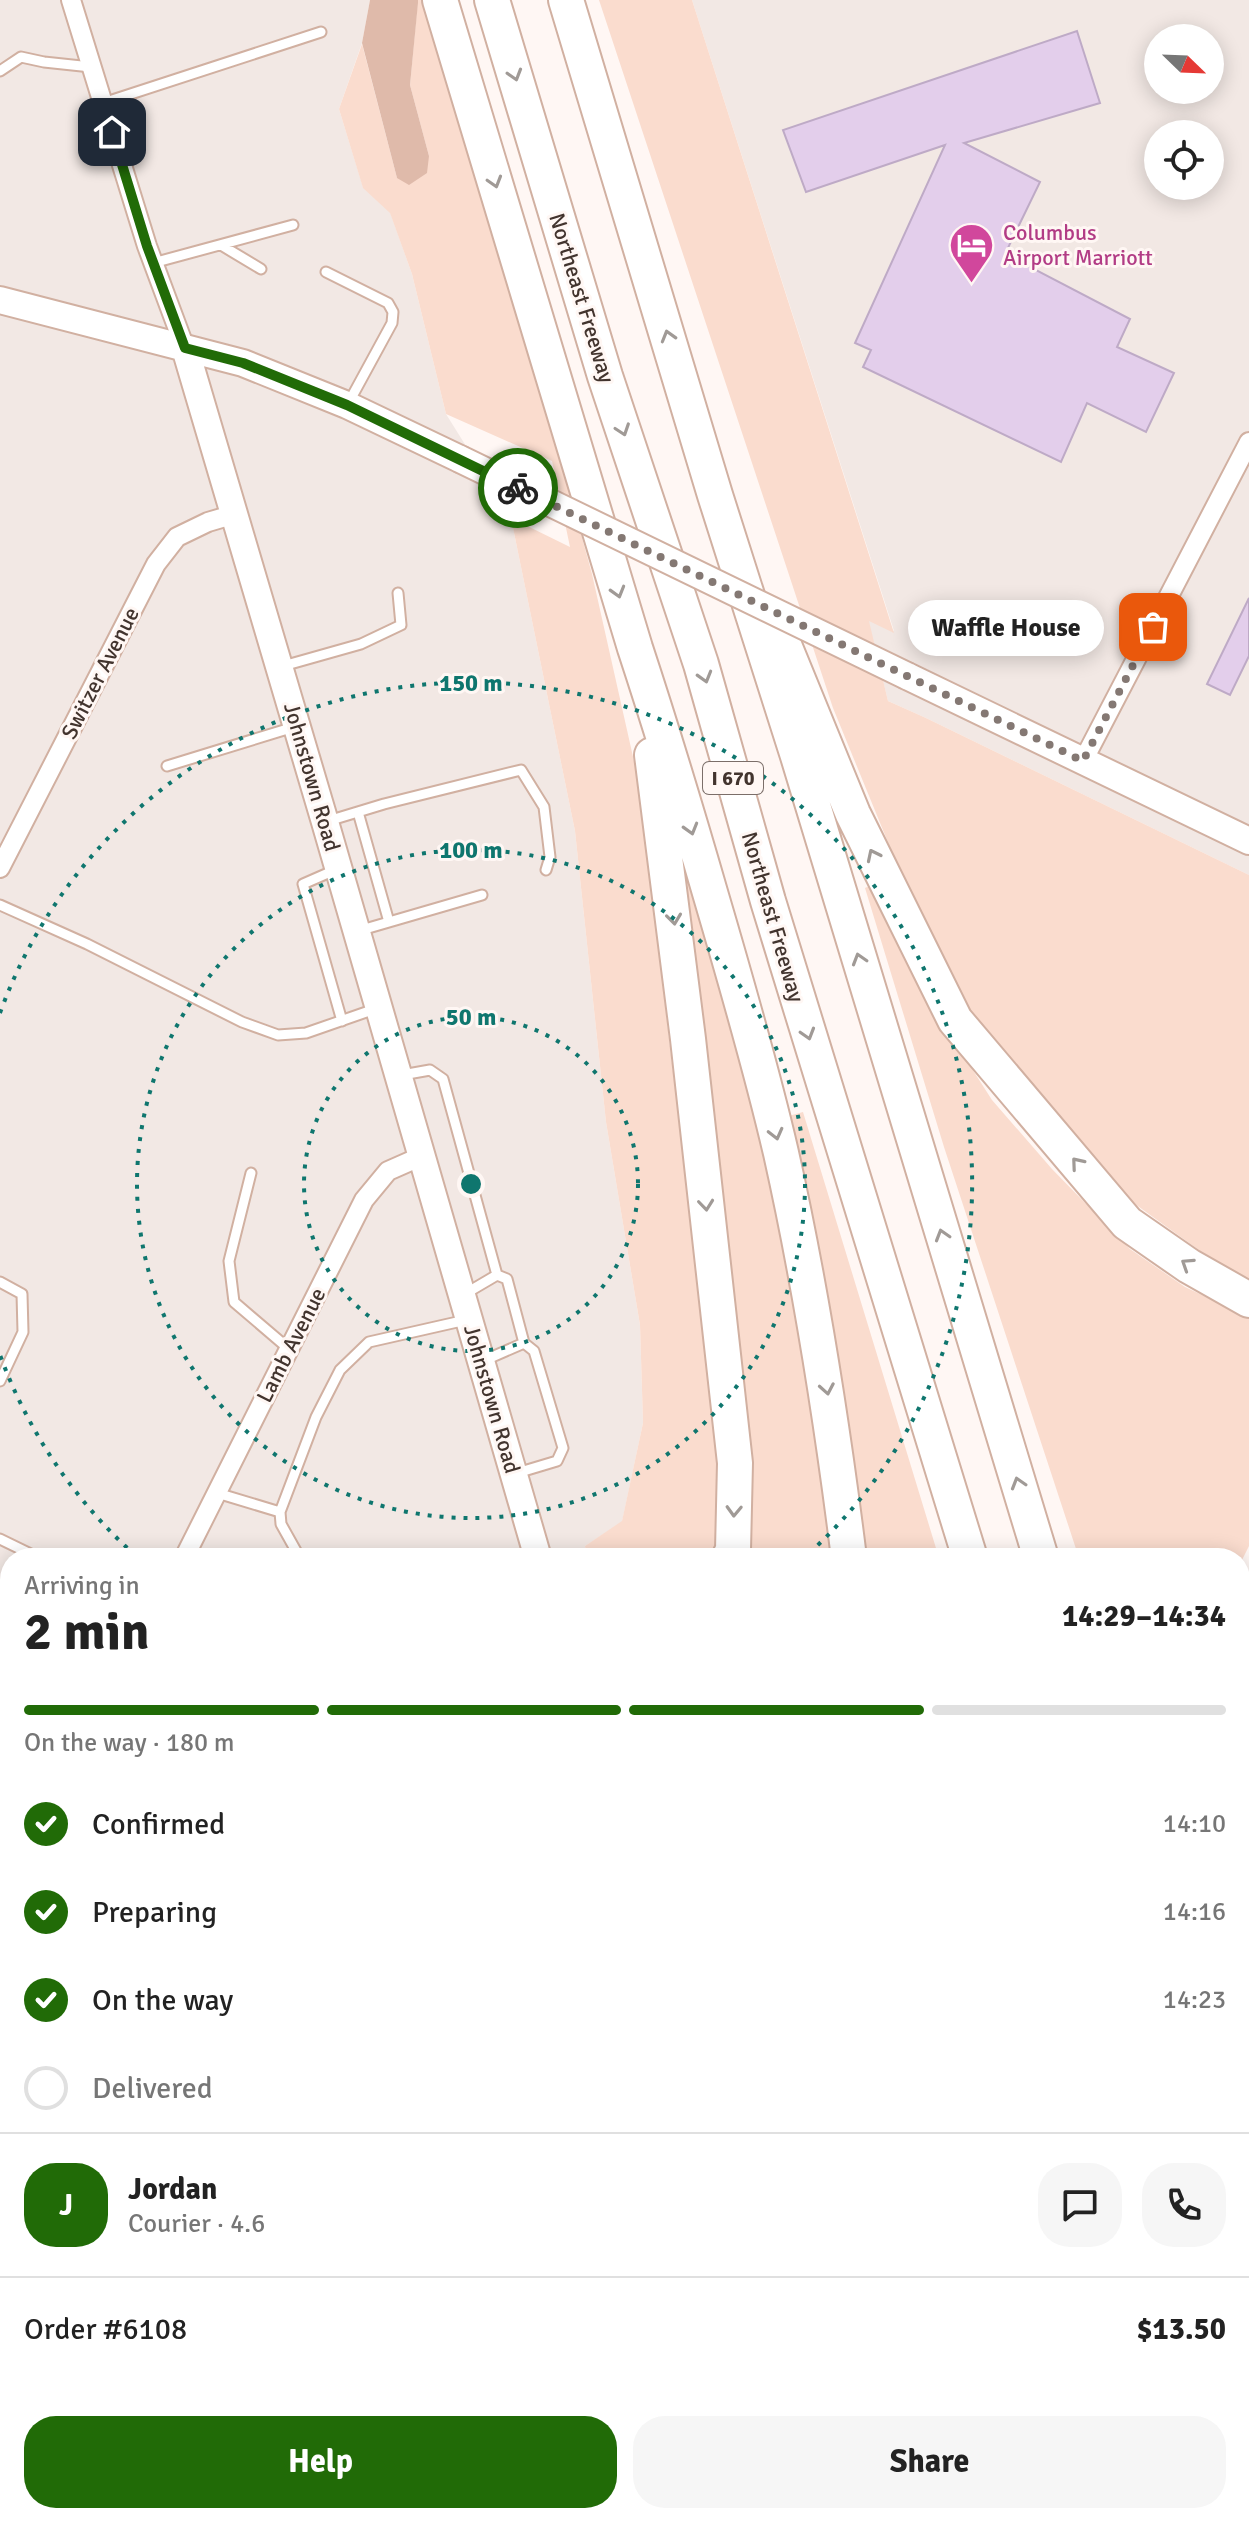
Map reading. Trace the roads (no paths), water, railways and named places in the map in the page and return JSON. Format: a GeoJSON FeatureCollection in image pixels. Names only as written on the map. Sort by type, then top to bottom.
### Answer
{"type":"FeatureCollection","features":[{"type":"Feature","properties":{"kind":"highway"},"geometry":{"type":"LineString","coordinates":[[440,0],[736,979],[780,1151],[813,1309],[848,1548]]}},
{"type":"Feature","properties":{"kind":"highway","name":"Northeast Freeway"},"geometry":{"type":"LineString","coordinates":[[492,0],[605,376],[701,664],[768,901],[967,1548]]}},
{"type":"Feature","properties":{"kind":"highway"},"geometry":{"type":"LineString","coordinates":[[566,0],[1038,1548]]}},
{"type":"Feature","properties":{"kind":"highway"},"geometry":{"type":"LineString","coordinates":[[715,495],[796,672],[853,814],[955,1020],[1127,1223],[1189,1266],[1249,1300]]}},
{"type":"Feature","properties":{"kind":"highway"},"geometry":{"type":"LineString","coordinates":[[635,648],[670,885],[735,1463],[733,1548]]}},
{"type":"Feature","properties":{"kind":"main road"},"geometry":{"type":"LineString","coordinates":[[0,300],[243,363],[347,405],[1249,841]]}},
{"type":"Feature","properties":{"kind":"main road","name":"Johnstown Road"},"geometry":{"type":"LineString","coordinates":[[185,348],[535,1548]]}},
{"type":"Feature","properties":{"kind":"street","name":"Johnstown Road"},"geometry":{"type":"LineString","coordinates":[[71,0],[153,263],[185,348]]}},
{"type":"Feature","properties":{"kind":"street"},"geometry":{"type":"LineString","coordinates":[[1083,761],[1249,442]]}},
{"type":"Feature","properties":{"kind":"street","name":"Switzer Avenue"},"geometry":{"type":"LineString","coordinates":[[0,868],[156,564],[177,537],[208,522],[235,514]]}},
{"type":"Feature","properties":{"kind":"street","name":"Lamb Avenue"},"geometry":{"type":"LineString","coordinates":[[189,1548],[364,1200],[388,1171],[422,1156]]}},
{"type":"Feature","properties":{"kind":"lane"},"geometry":{"type":"LineString","coordinates":[[103,103],[321,32]]}},
{"type":"Feature","properties":{"kind":"lane"},"geometry":{"type":"LineString","coordinates":[[0,71],[21,57],[92,68]]}},
{"type":"Feature","properties":{"kind":"lane"},"geometry":{"type":"LineString","coordinates":[[153,263],[293,225]]}},
{"type":"Feature","properties":{"kind":"lane"},"geometry":{"type":"LineString","coordinates":[[221,245],[261,269]]}},
{"type":"Feature","properties":{"kind":"lane"},"geometry":{"type":"LineString","coordinates":[[326,272],[388,303],[393,312],[392,323],[347,405]]}},
{"type":"Feature","properties":{"kind":"lane"},"geometry":{"type":"LineString","coordinates":[[280,667],[361,644],[401,625],[398,593]]}},
{"type":"Feature","properties":{"kind":"lane"},"geometry":{"type":"LineString","coordinates":[[167,766],[297,726]]}},
{"type":"Feature","properties":{"kind":"lane"},"geometry":{"type":"LineString","coordinates":[[325,822],[521,770],[544,807],[550,857],[546,870]]}},
{"type":"Feature","properties":{"kind":"lane"},"geometry":{"type":"LineString","coordinates":[[358,812],[389,922]]}},
{"type":"Feature","properties":{"kind":"lane"},"geometry":{"type":"LineString","coordinates":[[339,869],[303,884],[342,1021]]}},
{"type":"Feature","properties":{"kind":"lane"},"geometry":{"type":"LineString","coordinates":[[356,932],[482,895]]}},
{"type":"Feature","properties":{"kind":"lane"},"geometry":{"type":"LineString","coordinates":[[0,905],[87,944],[242,1022],[278,1035],[306,1033],[379,1008]]}},
{"type":"Feature","properties":{"kind":"lane"},"geometry":{"type":"LineString","coordinates":[[399,1076],[430,1070],[443,1079],[497,1275]]}},
{"type":"Feature","properties":{"kind":"lane"},"geometry":{"type":"LineString","coordinates":[[251,1173],[229,1261],[234,1302],[289,1349]]}},
{"type":"Feature","properties":{"kind":"lane"},"geometry":{"type":"LineString","coordinates":[[294,1548],[281,1524],[280,1512],[316,1417],[340,1370],[369,1342],[466,1307],[497,1275]]}},
{"type":"Feature","properties":{"kind":"lane"},"geometry":{"type":"LineString","coordinates":[[497,1275],[507,1279],[524,1343],[534,1351],[563,1448],[557,1461],[513,1474]]}},
{"type":"Feature","properties":{"kind":"lane"},"geometry":{"type":"LineString","coordinates":[[0,1282],[22,1294],[23,1332],[0,1381]]}},
{"type":"Feature","properties":{"kind":"lane"},"geometry":{"type":"LineString","coordinates":[[481,1362],[524,1343]]}},
{"type":"Feature","properties":{"kind":"lane"},"geometry":{"type":"LineString","coordinates":[[217,1493],[280,1512]]}},
{"type":"Feature","properties":{"kind":"lane"},"geometry":{"type":"LineString","coordinates":[[0,1539],[18,1548]]}},
{"type":"Feature","properties":{"kind":"place","name":"Columbus Airport Marriott"},"geometry":{"type":"Point","coordinates":[972,284]}},
{"type":"Feature","properties":{"kind":"place","name":"Waffle House"},"geometry":{"type":"Point","coordinates":[1153,627]}}]}
